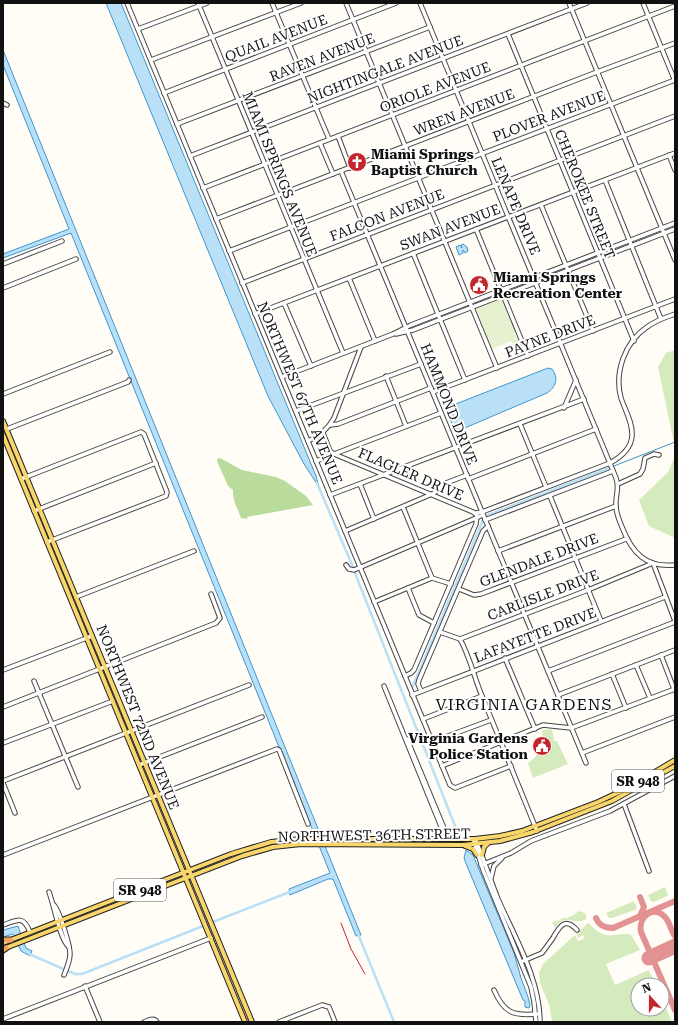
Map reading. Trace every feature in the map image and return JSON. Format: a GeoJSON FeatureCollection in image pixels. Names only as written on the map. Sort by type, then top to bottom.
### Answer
{"type":"FeatureCollection","features":[{"type":"Feature","properties":{"kind":"highway"},"geometry":{"type":"LineString","coordinates":[[3,940],[11,940]]}},
{"type":"Feature","properties":{"kind":"main road","name":"NORTHWEST 72ND AVENUE"},"geometry":{"type":"LineString","coordinates":[[3,421],[252,1022]]}},
{"type":"Feature","properties":{"kind":"main road","name":"NORTHWEST 72ND AVENUE"},"geometry":{"type":"LineString","coordinates":[[3,435],[245,1022]]}},
{"type":"Feature","properties":{"kind":"main road"},"geometry":{"type":"LineString","coordinates":[[64,582],[71,583]]}},
{"type":"Feature","properties":{"kind":"main road"},"geometry":{"type":"LineString","coordinates":[[113,701],[116,695]]}},
{"type":"Feature","properties":{"kind":"main road","name":"NORTHWEST 36TH STREET"},"geometry":{"type":"LineString","coordinates":[[4,947],[16,944],[242,856],[262,850],[287,845],[463,845],[488,843],[514,838],[603,802],[674,763]]}},
{"type":"Feature","properties":{"kind":"main road","name":"NORTHWEST 36TH STREET"},"geometry":{"type":"LineString","coordinates":[[4,947],[11,940],[30,932],[231,854],[260,845],[285,840],[309,839],[474,839],[504,835],[536,828]]}},
{"type":"Feature","properties":{"kind":"main road"},"geometry":{"type":"LineString","coordinates":[[463,845],[473,849],[480,855],[488,843]]}},
{"type":"Feature","properties":{"kind":"main road"},"geometry":{"type":"LineString","coordinates":[[90,909],[92,914]]}},
{"type":"Feature","properties":{"kind":"main road"},"geometry":{"type":"LineString","coordinates":[[232,988],[237,986]]}},
{"type":"Feature","properties":{"kind":"street","name":"NORTHWEST 67TH AVENUE"},"geometry":{"type":"LineString","coordinates":[[127,3],[450,785],[455,788],[511,766]]}},
{"type":"Feature","properties":{"kind":"street"},"geometry":{"type":"LineString","coordinates":[[138,29],[199,5],[208,3]]}},
{"type":"Feature","properties":{"kind":"street"},"geometry":{"type":"LineString","coordinates":[[272,3],[329,140]]}},
{"type":"Feature","properties":{"kind":"street"},"geometry":{"type":"LineString","coordinates":[[151,60],[301,3]]}},
{"type":"Feature","properties":{"kind":"street"},"geometry":{"type":"LineString","coordinates":[[346,3],[497,368]]}},
{"type":"Feature","properties":{"kind":"street","name":"QUAIL AVENUE"},"geometry":{"type":"LineString","coordinates":[[164,92],[396,3]]}},
{"type":"Feature","properties":{"kind":"street","name":"LENAPE DRIVE"},"geometry":{"type":"LineString","coordinates":[[420,3],[618,484]]}},
{"type":"Feature","properties":{"kind":"street"},"geometry":{"type":"LineString","coordinates":[[569,3],[675,260]]}},
{"type":"Feature","properties":{"kind":"street","name":"NIGHTINGALE AVENUE"},"geometry":{"type":"LineString","coordinates":[[190,156],[587,3]]}},
{"type":"Feature","properties":{"kind":"street"},"geometry":{"type":"LineString","coordinates":[[643,3],[675,80]]}},
{"type":"Feature","properties":{"kind":"street","name":"MIAMI SPRINGS AVENUE"},"geometry":{"type":"LineString","coordinates":[[199,5],[343,354]]}},
{"type":"Feature","properties":{"kind":"street","name":"ORIOLE AVENUE"},"geometry":{"type":"LineString","coordinates":[[203,188],[675,6]]}},
{"type":"Feature","properties":{"kind":"street","name":"RAVEN AVENUE"},"geometry":{"type":"LineString","coordinates":[[177,124],[430,27]]}},
{"type":"Feature","properties":{"kind":"street","name":"CHEROKEE STREET"},"geometry":{"type":"LineString","coordinates":[[508,34],[634,341]]}},
{"type":"Feature","properties":{"kind":"street","name":"WREN AVENUE"},"geometry":{"type":"LineString","coordinates":[[216,219],[675,43]]}},
{"type":"Feature","properties":{"kind":"street","name":"PLOVER AVENUE"},"geometry":{"type":"LineString","coordinates":[[229,251],[675,80]]}},
{"type":"Feature","properties":{"kind":"street"},"geometry":{"type":"LineString","coordinates":[[3,103],[7,105]]}},
{"type":"Feature","properties":{"kind":"street","name":"FALCON AVENUE"},"geometry":{"type":"LineString","coordinates":[[242,283],[675,116]]}},
{"type":"Feature","properties":{"kind":"street"},"geometry":{"type":"LineString","coordinates":[[338,136],[350,168]]}},
{"type":"Feature","properties":{"kind":"street"},"geometry":{"type":"LineString","coordinates":[[320,143],[333,174]]}},
{"type":"Feature","properties":{"kind":"street","name":"SWAN AVENUE"},"geometry":{"type":"LineString","coordinates":[[255,314],[675,153]]}},
{"type":"Feature","properties":{"kind":"street"},"geometry":{"type":"LineString","coordinates":[[669,155],[675,170]]}},
{"type":"Feature","properties":{"kind":"street","name":"HAMMOND DRIVE"},"geometry":{"type":"LineString","coordinates":[[341,171],[586,763]]}},
{"type":"Feature","properties":{"kind":"street"},"geometry":{"type":"LineString","coordinates":[[604,180],[630,240],[661,319]]}},
{"type":"Feature","properties":{"kind":"street"},"geometry":{"type":"LineString","coordinates":[[541,205],[593,331]]}},
{"type":"Feature","properties":{"kind":"street"},"geometry":{"type":"LineString","coordinates":[[282,377],[361,347],[470,302],[675,223]]}},
{"type":"Feature","properties":{"kind":"street"},"geometry":{"type":"LineString","coordinates":[[476,229],[528,356]]}},
{"type":"Feature","properties":{"kind":"street"},"geometry":{"type":"LineString","coordinates":[[406,329],[440,319],[675,229]]}},
{"type":"Feature","properties":{"kind":"street"},"geometry":{"type":"LineString","coordinates":[[3,264],[62,241]]}},
{"type":"Feature","properties":{"kind":"street"},"geometry":{"type":"LineString","coordinates":[[413,253],[465,380]]}},
{"type":"Feature","properties":{"kind":"street"},"geometry":{"type":"LineString","coordinates":[[3,288],[76,259]]}},
{"type":"Feature","properties":{"kind":"street"},"geometry":{"type":"LineString","coordinates":[[348,278],[374,341]]}},
{"type":"Feature","properties":{"kind":"street","name":"PAYNE DRIVE"},"geometry":{"type":"LineString","coordinates":[[330,425],[338,424],[396,402],[465,380],[675,299]]}},
{"type":"Feature","properties":{"kind":"street"},"geometry":{"type":"LineString","coordinates":[[284,303],[310,366]]}},
{"type":"Feature","properties":{"kind":"street"},"geometry":{"type":"LineString","coordinates":[[346,565],[350,570],[418,544],[477,518],[482,514],[546,487],[610,463],[625,453],[631,442],[632,436],[631,426],[621,397],[619,378],[623,359],[640,332],[647,326],[675,314]]}},
{"type":"Feature","properties":{"kind":"street"},"geometry":{"type":"LineString","coordinates":[[308,441],[323,433],[330,425],[361,347]]}},
{"type":"Feature","properties":{"kind":"street"},"geometry":{"type":"LineString","coordinates":[[3,394],[110,352]]}},
{"type":"Feature","properties":{"kind":"street"},"geometry":{"type":"LineString","coordinates":[[296,412],[386,376],[421,364]]}},
{"type":"Feature","properties":{"kind":"street"},"geometry":{"type":"LineString","coordinates":[[386,376],[406,426]]}},
{"type":"Feature","properties":{"kind":"street"},"geometry":{"type":"LineString","coordinates":[[7,430],[128,382],[129,380]]}},
{"type":"Feature","properties":{"kind":"street"},"geometry":{"type":"LineString","coordinates":[[564,408],[576,380]]}},
{"type":"Feature","properties":{"kind":"street"},"geometry":{"type":"LineString","coordinates":[[330,495],[564,408],[584,399]]}},
{"type":"Feature","properties":{"kind":"street"},"geometry":{"type":"LineString","coordinates":[[316,461],[441,413]]}},
{"type":"Feature","properties":{"kind":"street"},"geometry":{"type":"LineString","coordinates":[[520,424],[546,487]]}},
{"type":"Feature","properties":{"kind":"street"},"geometry":{"type":"LineString","coordinates":[[345,531],[434,493],[446,483],[532,454],[596,429]]}},
{"type":"Feature","properties":{"kind":"street"},"geometry":{"type":"LineString","coordinates":[[21,479],[142,433],[156,463],[167,494],[166,496],[48,542]]}},
{"type":"Feature","properties":{"kind":"street"},"geometry":{"type":"LineString","coordinates":[[323,433],[330,451],[334,454]]}},
{"type":"Feature","properties":{"kind":"street","name":"FLAGLER DRIVE"},"geometry":{"type":"LineString","coordinates":[[334,454],[476,513],[477,518]]}},
{"type":"Feature","properties":{"kind":"street"},"geometry":{"type":"LineString","coordinates":[[660,455],[654,454],[645,458],[643,469],[640,474],[618,484],[616,506],[617,514],[626,539],[636,553],[653,564],[675,565]]}},
{"type":"Feature","properties":{"kind":"street"},"geometry":{"type":"LineString","coordinates":[[34,511],[156,463]]}},
{"type":"Feature","properties":{"kind":"street"},"geometry":{"type":"LineString","coordinates":[[485,520],[613,471]]}},
{"type":"Feature","properties":{"kind":"street"},"geometry":{"type":"LineString","coordinates":[[360,484],[374,519]]}},
{"type":"Feature","properties":{"kind":"street"},"geometry":{"type":"LineString","coordinates":[[550,496],[601,621]]}},
{"type":"Feature","properties":{"kind":"street"},"geometry":{"type":"LineString","coordinates":[[498,552],[616,506]]}},
{"type":"Feature","properties":{"kind":"street"},"geometry":{"type":"LineString","coordinates":[[402,507],[432,578]]}},
{"type":"Feature","properties":{"kind":"street"},"geometry":{"type":"LineString","coordinates":[[476,513],[482,514]]}},
{"type":"Feature","properties":{"kind":"street"},"geometry":{"type":"LineString","coordinates":[[405,676],[414,670],[476,524],[477,518]]}},
{"type":"Feature","properties":{"kind":"street"},"geometry":{"type":"LineString","coordinates":[[471,520],[476,524]]}},
{"type":"Feature","properties":{"kind":"street"},"geometry":{"type":"LineString","coordinates":[[421,691],[418,682],[483,531],[488,526]]}},
{"type":"Feature","properties":{"kind":"street","name":"GLENDALE DRIVE"},"geometry":{"type":"LineString","coordinates":[[459,589],[477,595],[626,539]]}},
{"type":"Feature","properties":{"kind":"street"},"geometry":{"type":"LineString","coordinates":[[76,597],[194,551]]}},
{"type":"Feature","properties":{"kind":"street"},"geometry":{"type":"LineString","coordinates":[[548,671],[675,621],[653,564]]}},
{"type":"Feature","properties":{"kind":"street","name":"CARLISLE DRIVE"},"geometry":{"type":"LineString","coordinates":[[460,639],[653,564]]}},
{"type":"Feature","properties":{"kind":"street"},"geometry":{"type":"LineString","coordinates":[[374,602],[432,578],[451,584]]}},
{"type":"Feature","properties":{"kind":"street"},"geometry":{"type":"LineString","coordinates":[[408,588],[419,615],[434,623]]}},
{"type":"Feature","properties":{"kind":"street"},"geometry":{"type":"LineString","coordinates":[[3,707],[216,623],[220,618],[211,594]]}},
{"type":"Feature","properties":{"kind":"street","name":"LAFAYETTE DRIVE"},"geometry":{"type":"LineString","coordinates":[[412,694],[665,596]]}},
{"type":"Feature","properties":{"kind":"street"},"geometry":{"type":"LineString","coordinates":[[670,608],[675,606]]}},
{"type":"Feature","properties":{"kind":"street"},"geometry":{"type":"LineString","coordinates":[[440,632],[460,639],[491,720],[536,828]]}},
{"type":"Feature","properties":{"kind":"street"},"geometry":{"type":"LineString","coordinates":[[3,670],[92,636]]}},
{"type":"Feature","properties":{"kind":"street"},"geometry":{"type":"LineString","coordinates":[[558,695],[675,650]]}},
{"type":"Feature","properties":{"kind":"street"},"geometry":{"type":"LineString","coordinates":[[442,766],[546,725],[571,728],[675,689],[661,655]]}},
{"type":"Feature","properties":{"kind":"street"},"geometry":{"type":"LineString","coordinates":[[506,658],[535,729]]}},
{"type":"Feature","properties":{"kind":"street"},"geometry":{"type":"LineString","coordinates":[[636,665],[650,698]]}},
{"type":"Feature","properties":{"kind":"street"},"geometry":{"type":"LineString","coordinates":[[612,674],[626,708]]}},
{"type":"Feature","properties":{"kind":"street"},"geometry":{"type":"LineString","coordinates":[[34,681],[78,787]]}},
{"type":"Feature","properties":{"kind":"street"},"geometry":{"type":"LineString","coordinates":[[15,813],[3,782],[250,685]]}},
{"type":"Feature","properties":{"kind":"street"},"geometry":{"type":"LineString","coordinates":[[384,686],[442,829],[442,834],[439,839]]}},
{"type":"Feature","properties":{"kind":"street"},"geometry":{"type":"LineString","coordinates":[[423,719],[482,696]]}},
{"type":"Feature","properties":{"kind":"street"},"geometry":{"type":"LineString","coordinates":[[3,743],[113,701]]}},
{"type":"Feature","properties":{"kind":"street"},"geometry":{"type":"LineString","coordinates":[[139,765],[262,717]]}},
{"type":"Feature","properties":{"kind":"street"},"geometry":{"type":"LineString","coordinates":[[582,753],[675,717]]}},
{"type":"Feature","properties":{"kind":"street"},"geometry":{"type":"LineString","coordinates":[[432,742],[491,720]]}},
{"type":"Feature","properties":{"kind":"street"},"geometry":{"type":"LineString","coordinates":[[405,737],[410,743],[446,833],[450,839]]}},
{"type":"Feature","properties":{"kind":"street"},"geometry":{"type":"LineString","coordinates":[[3,855],[277,749],[279,750],[308,824]]}},
{"type":"Feature","properties":{"kind":"street"},"geometry":{"type":"LineString","coordinates":[[483,864],[506,855],[539,838],[624,804],[675,776]]}},
{"type":"Feature","properties":{"kind":"street"},"geometry":{"type":"LineString","coordinates":[[624,804],[649,871]]}},
{"type":"Feature","properties":{"kind":"street"},"geometry":{"type":"LineString","coordinates":[[474,839],[523,961]]}},
{"type":"Feature","properties":{"kind":"street"},"geometry":{"type":"LineString","coordinates":[[491,881],[494,866],[506,855]]}},
{"type":"Feature","properties":{"kind":"street"},"geometry":{"type":"LineString","coordinates":[[483,864],[523,961],[540,1022]]}},
{"type":"Feature","properties":{"kind":"street"},"geometry":{"type":"LineString","coordinates":[[50,892],[54,905],[56,906],[61,926],[69,944],[69,962],[64,974]]}},
{"type":"Feature","properties":{"kind":"street"},"geometry":{"type":"LineString","coordinates":[[3,925],[22,920],[26,923],[30,932]]}},
{"type":"Feature","properties":{"kind":"street"},"geometry":{"type":"LineString","coordinates":[[523,961],[542,953],[561,926],[565,924],[572,925],[577,930]]}},
{"type":"Feature","properties":{"kind":"street"},"geometry":{"type":"LineString","coordinates":[[3,1018],[211,938]]}},
{"type":"Feature","properties":{"kind":"street"},"geometry":{"type":"LineString","coordinates":[[85,986],[100,1022]]}},
{"type":"Feature","properties":{"kind":"street"},"geometry":{"type":"LineString","coordinates":[[494,990],[500,1002],[508,1010],[516,1014],[538,1014]]}},
{"type":"Feature","properties":{"kind":"street"},"geometry":{"type":"LineString","coordinates":[[279,1022],[322,1005],[329,1007],[335,1022]]}},
{"type":"Feature","properties":{"kind":"street"},"geometry":{"type":"LineString","coordinates":[[536,1022],[538,1014]]}},
{"type":"Feature","properties":{"kind":"street"},"geometry":{"type":"LineString","coordinates":[[144,1022],[156,1020]]}},
{"type":"Feature","properties":{"kind":"green space"},"geometry":{"type":"Polygon","coordinates":[[[502,299],[516,332],[514,333],[517,339],[492,349],[476,309],[502,299]]]}},
{"type":"Feature","properties":{"kind":"green space"},"geometry":{"type":"Polygon","coordinates":[[[518,339],[525,354],[518,356],[512,341],[518,339]]]}},
{"type":"Feature","properties":{"kind":"green space"},"geometry":{"type":"Polygon","coordinates":[[[675,350],[675,448],[658,367],[666,353],[675,350]]]}},
{"type":"Feature","properties":{"kind":"green space"},"geometry":{"type":"Polygon","coordinates":[[[675,457],[675,536],[673,537],[649,526],[639,500],[668,472],[675,457]]]}},
{"type":"Feature","properties":{"kind":"green space"},"geometry":{"type":"Polygon","coordinates":[[[220,458],[242,470],[276,477],[285,481],[306,496],[313,505],[247,517],[248,519],[241,518],[234,501],[233,490],[228,486],[217,461],[217,459],[220,458]]]}},
{"type":"Feature","properties":{"kind":"green space"},"geometry":{"type":"Polygon","coordinates":[[[552,729],[554,741],[557,741],[568,764],[533,778],[528,763],[536,756],[536,745],[543,742],[542,730],[552,729]]]}},
{"type":"Feature","properties":{"kind":"green space"},"geometry":{"type":"Polygon","coordinates":[[[665,887],[668,894],[667,896],[654,902],[651,901],[648,895],[665,887]]]}},
{"type":"Feature","properties":{"kind":"green space"},"geometry":{"type":"Polygon","coordinates":[[[634,901],[637,907],[635,910],[612,918],[609,918],[606,913],[634,901]]]}},
{"type":"Feature","properties":{"kind":"green space"},"geometry":{"type":"Polygon","coordinates":[[[578,911],[586,914],[586,919],[581,921],[566,920],[559,923],[555,928],[552,922],[567,918],[574,915],[578,911]]]}},
{"type":"Feature","properties":{"kind":"green space"},"geometry":{"type":"Polygon","coordinates":[[[588,923],[598,932],[606,935],[631,935],[640,950],[606,964],[615,985],[630,978],[630,1017],[670,1017],[672,1022],[552,1022],[549,1004],[540,983],[539,973],[543,964],[575,935],[578,941],[584,939],[583,935],[578,938],[577,934],[588,923]]]}},
{"type":"Feature","properties":{"kind":"green space"},"geometry":{"type":"Polygon","coordinates":[[[649,970],[652,977],[633,977],[649,970]]]}},
{"type":"Feature","properties":{"kind":"water"},"geometry":{"type":"Polygon","coordinates":[[[106,3],[121,3],[316,476],[319,487],[304,464],[268,396],[106,3]]]}},
{"type":"Feature","properties":{"kind":"water"},"geometry":{"type":"Polygon","coordinates":[[[3,50],[361,935],[356,936],[333,879],[328,879],[290,895],[289,889],[330,873],[71,233],[3,258],[3,254],[69,229],[3,65],[3,50]]]}},
{"type":"Feature","properties":{"kind":"water"},"geometry":{"type":"Polygon","coordinates":[[[463,244],[467,247],[468,251],[465,253],[463,250],[463,253],[459,255],[456,247],[460,245],[462,248],[461,245],[463,244]]]}},
{"type":"Feature","properties":{"kind":"water"},"geometry":{"type":"Polygon","coordinates":[[[548,368],[552,369],[554,372],[556,382],[553,388],[547,393],[460,430],[456,429],[452,424],[449,414],[453,405],[548,368]]]}},
{"type":"Feature","properties":{"kind":"water"},"geometry":{"type":"Polygon","coordinates":[[[466,850],[473,855],[514,953],[528,997],[530,1005],[529,1008],[525,1007],[525,1001],[523,1000],[467,866],[464,858],[466,850]]]}},
{"type":"Feature","properties":{"kind":"water"},"geometry":{"type":"Polygon","coordinates":[[[18,926],[26,948],[32,951],[30,956],[21,951],[13,934],[3,937],[3,930],[18,926]]]}},
{"type":"Feature","properties":{"kind":"waterway"},"geometry":{"type":"LineString","coordinates":[[614,466],[675,442]]}},
{"type":"Feature","properties":{"kind":"waterway"},"geometry":{"type":"LineString","coordinates":[[486,516],[609,468]]}},
{"type":"Feature","properties":{"kind":"waterway"},"geometry":{"type":"LineString","coordinates":[[317,483],[353,567]]}},
{"type":"Feature","properties":{"kind":"waterway"},"geometry":{"type":"LineString","coordinates":[[412,688],[483,520]]}},
{"type":"Feature","properties":{"kind":"waterway"},"geometry":{"type":"LineString","coordinates":[[355,573],[459,836]]}},
{"type":"Feature","properties":{"kind":"waterway"},"geometry":{"type":"LineString","coordinates":[[213,922],[292,891]]}},
{"type":"Feature","properties":{"kind":"waterway"},"geometry":{"type":"LineString","coordinates":[[29,954],[75,974],[82,974],[203,926]]}},
{"type":"Feature","properties":{"kind":"waterway"},"geometry":{"type":"LineString","coordinates":[[358,934],[394,1022]]}},
{"type":"Feature","properties":{"kind":"taxiway"},"geometry":{"type":"LineString","coordinates":[[640,897],[644,907],[640,916]]}},
{"type":"Feature","properties":{"kind":"taxiway"},"geometry":{"type":"LineString","coordinates":[[596,918],[603,926],[613,928],[675,901]]}},
{"type":"Feature","properties":{"kind":"taxiway"},"geometry":{"type":"LineString","coordinates":[[675,936],[666,918],[659,913],[651,913],[644,918],[641,932],[675,1010]]}},
{"type":"Feature","properties":{"kind":"runway"},"geometry":{"type":"LineString","coordinates":[[649,958],[675,946]]}},
{"type":"Feature","properties":{"kind":"railway"},"geometry":{"type":"LineString","coordinates":[[341,923],[351,949],[365,974]]}},
{"type":"Feature","properties":{"kind":"place","name":"Miami Springs Baptist Church"},"geometry":{"type":"Point","coordinates":[357,162]}},
{"type":"Feature","properties":{"kind":"place","name":"Miami Springs Recreation Center"},"geometry":{"type":"Point","coordinates":[479,285]}},
{"type":"Feature","properties":{"kind":"place","name":"Virginia Gardens Police Station"},"geometry":{"type":"Point","coordinates":[542,746]}},
{"type":"Feature","properties":{"kind":"district","name":"VIRGINIA GARDENS"},"geometry":{"type":"Point","coordinates":[524,704]}}]}
